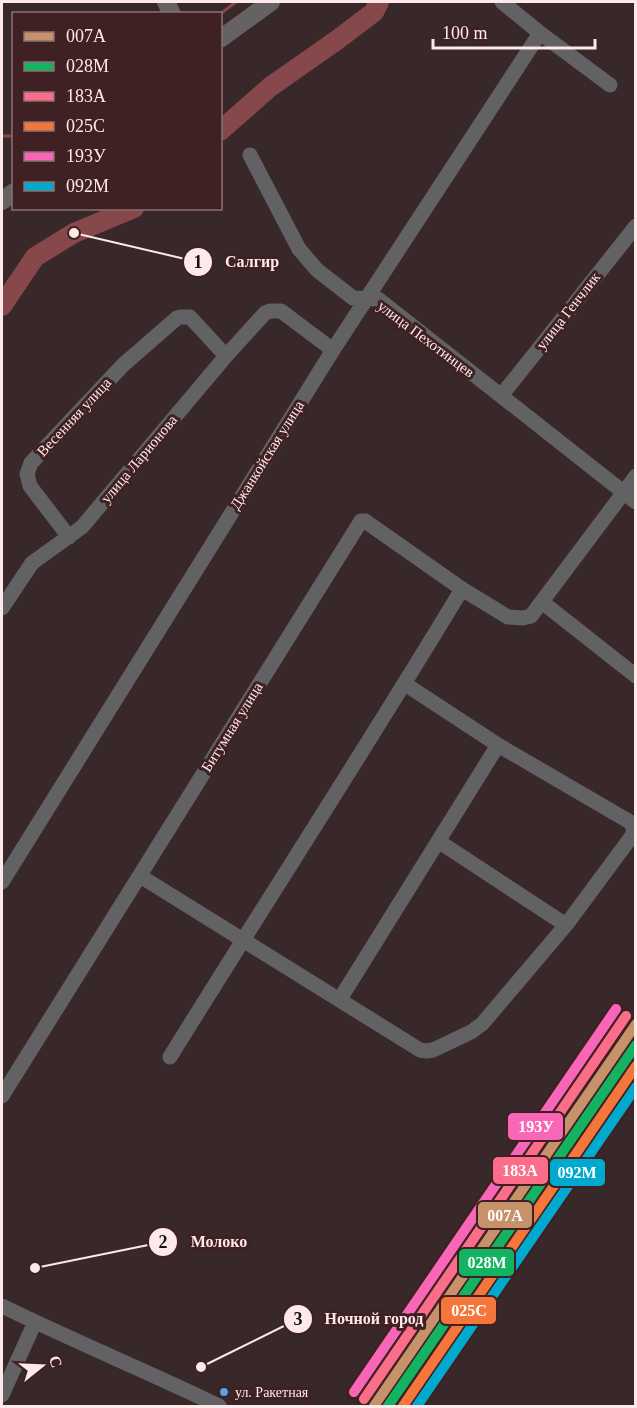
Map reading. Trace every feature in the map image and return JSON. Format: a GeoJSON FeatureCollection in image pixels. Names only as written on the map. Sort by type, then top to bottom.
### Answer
{"type":"FeatureCollection","features":[{"type":"Feature","properties":{"kind":"main road"},"geometry":{"type":"LineString","coordinates":[[222,38],[271,2]]}},
{"type":"Feature","properties":{"kind":"street"},"geometry":{"type":"LineString","coordinates":[[502,2],[610,85]]}},
{"type":"Feature","properties":{"kind":"street","name":"Джанкойская улица"},"geometry":{"type":"LineString","coordinates":[[2,882],[333,350],[540,33]]}},
{"type":"Feature","properties":{"kind":"street","name":"улица Пехотинцев"},"geometry":{"type":"LineString","coordinates":[[250,155],[299,249],[317,270],[352,298],[378,299],[636,502]]}},
{"type":"Feature","properties":{"kind":"street","name":"улица Генчлик"},"geometry":{"type":"LineString","coordinates":[[501,396],[636,226]]}},
{"type":"Feature","properties":{"kind":"street","name":"улица Ларионова"},"geometry":{"type":"LineString","coordinates":[[2,608],[32,563],[82,527],[265,313],[281,311],[333,350]]}},
{"type":"Feature","properties":{"kind":"street","name":"Весенняя улица"},"geometry":{"type":"LineString","coordinates":[[69,537],[30,486],[28,468],[31,463],[123,365],[177,318],[190,317],[226,356]]}},
{"type":"Feature","properties":{"kind":"street"},"geometry":{"type":"LineString","coordinates":[[636,476],[542,602],[636,676]]}},
{"type":"Feature","properties":{"kind":"street","name":"Битумная улица"},"geometry":{"type":"LineString","coordinates":[[2,1096],[361,522],[365,520],[462,589],[508,617],[531,616],[542,602]]}},
{"type":"Feature","properties":{"kind":"street"},"geometry":{"type":"LineString","coordinates":[[170,1057],[405,684],[462,589]]}},
{"type":"Feature","properties":{"kind":"street"},"geometry":{"type":"LineString","coordinates":[[140,876],[420,1050],[433,1050],[471,1032],[482,1024],[566,925],[632,836],[634,829],[630,822],[498,745],[405,684]]}},
{"type":"Feature","properties":{"kind":"street"},"geometry":{"type":"LineString","coordinates":[[339,999],[498,745]]}},
{"type":"Feature","properties":{"kind":"street"},"geometry":{"type":"LineString","coordinates":[[438,841],[566,925]]}},
{"type":"Feature","properties":{"kind":"street"},"geometry":{"type":"LineString","coordinates":[[2,1306],[219,1407]]}},
{"type":"Feature","properties":{"kind":"street"},"geometry":{"type":"LineString","coordinates":[[2,1395],[35,1322]]}},
{"type":"Feature","properties":{"kind":"waterway"},"geometry":{"type":"LineString","coordinates":[[222,12],[236,2]]}},
{"type":"Feature","properties":{"kind":"waterway"},"geometry":{"type":"LineString","coordinates":[[222,129],[270,87],[374,12],[379,2]]}},
{"type":"Feature","properties":{"kind":"waterway"},"geometry":{"type":"LineString","coordinates":[[2,136],[12,136]]}},
{"type":"Feature","properties":{"kind":"waterway"},"geometry":{"type":"LineString","coordinates":[[2,306],[35,257],[74,233],[129,210]]}},
{"type":"Feature","properties":{"kind":"transit line","name":"193У"},"geometry":{"type":"LineString","coordinates":[[354,1392],[616,1009]]}},
{"type":"Feature","properties":{"kind":"transit line","name":"183А"},"geometry":{"type":"LineString","coordinates":[[364,1399],[626,1016]]}},
{"type":"Feature","properties":{"kind":"transit line","name":"007А"},"geometry":{"type":"LineString","coordinates":[[374,1406],[636,1024]]}},
{"type":"Feature","properties":{"kind":"transit line","name":"028М"},"geometry":{"type":"LineString","coordinates":[[388,1406],[636,1045]]}},
{"type":"Feature","properties":{"kind":"transit line","name":"025С"},"geometry":{"type":"LineString","coordinates":[[403,1406],[636,1066]]}},
{"type":"Feature","properties":{"kind":"transit line","name":"092М"},"geometry":{"type":"LineString","coordinates":[[417,1406],[636,1087]]}},
{"type":"Feature","properties":{"kind":"place","name":"Салгир"},"geometry":{"type":"Point","coordinates":[74,233]}},
{"type":"Feature","properties":{"kind":"place","name":"Молоко"},"geometry":{"type":"Point","coordinates":[35,1268]}},
{"type":"Feature","properties":{"kind":"place","name":"Ночной город"},"geometry":{"type":"Point","coordinates":[201,1367]}},
{"type":"Feature","properties":{"kind":"place","name":"ул. Ракетная"},"geometry":{"type":"Point","coordinates":[224,1392]}}]}
